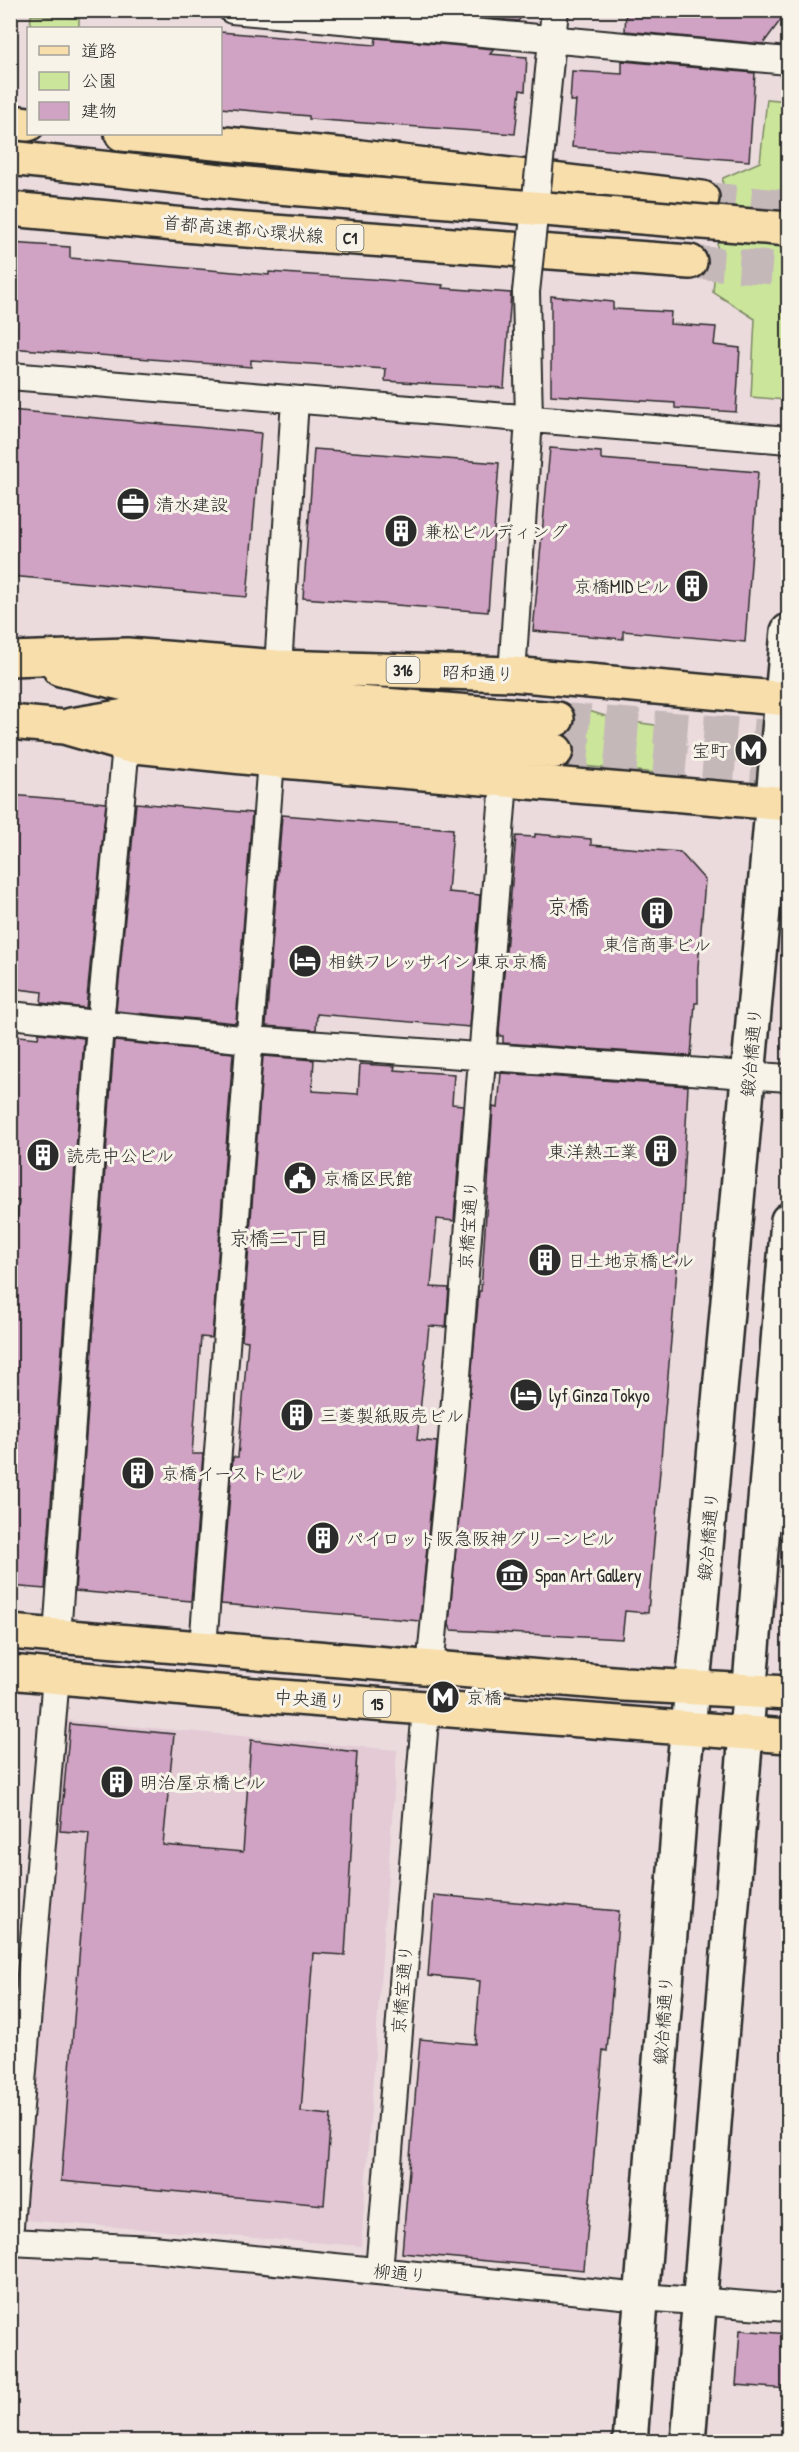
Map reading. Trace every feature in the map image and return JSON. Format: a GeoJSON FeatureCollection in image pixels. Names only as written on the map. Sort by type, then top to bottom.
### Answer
{"type":"FeatureCollection","features":[{"type":"Feature","properties":{"kind":"main road"},"geometry":{"type":"LineString","coordinates":[[10,122],[27,124]]}},
{"type":"Feature","properties":{"kind":"main road"},"geometry":{"type":"LineString","coordinates":[[132,135],[360,157],[702,198]]}},
{"type":"Feature","properties":{"kind":"main road"},"geometry":{"type":"LineString","coordinates":[[10,158],[266,186],[789,229]]}},
{"type":"Feature","properties":{"kind":"main road","name":"首都高速都心環状線"},"geometry":{"type":"LineString","coordinates":[[10,209],[218,228],[690,262]]}},
{"type":"Feature","properties":{"kind":"main road","name":"昭和通り"},"geometry":{"type":"LineString","coordinates":[[17,660],[128,655],[278,667],[512,674],[785,699]]}},
{"type":"Feature","properties":{"kind":"main road","name":"昭和通り"},"geometry":{"type":"LineString","coordinates":[[17,660],[125,684],[557,735],[125,716],[64,727]]}},
{"type":"Feature","properties":{"kind":"main road","name":"昭和通り"},"geometry":{"type":"LineString","coordinates":[[10,722],[64,727],[126,744],[271,760],[780,804]]}},
{"type":"Feature","properties":{"kind":"main road","name":"15"},"geometry":{"type":"LineString","coordinates":[[10,1632],[430,1668],[789,1693]]}},
{"type":"Feature","properties":{"kind":"main road","name":"中央通り"},"geometry":{"type":"LineString","coordinates":[[10,1672],[426,1708],[789,1736]]}},
{"type":"Feature","properties":{"kind":"street"},"geometry":{"type":"LineString","coordinates":[[232,10],[789,61]]}},
{"type":"Feature","properties":{"kind":"street"},"geometry":{"type":"LineString","coordinates":[[512,674],[529,419],[526,292],[555,10]]}},
{"type":"Feature","properties":{"kind":"street"},"geometry":{"type":"LineString","coordinates":[[10,376],[789,440]]}},
{"type":"Feature","properties":{"kind":"street"},"geometry":{"type":"LineString","coordinates":[[278,667],[295,400]]}},
{"type":"Feature","properties":{"kind":"street","name":"鍛冶橋通り"},"geometry":{"type":"LineString","coordinates":[[630,2442],[688,1728],[750,1076],[780,804],[789,631]]}},
{"type":"Feature","properties":{"kind":"street"},"geometry":{"type":"LineString","coordinates":[[57,1636],[100,1024],[126,744]]}},
{"type":"Feature","properties":{"kind":"street"},"geometry":{"type":"LineString","coordinates":[[203,1647],[271,760]]}},
{"type":"Feature","properties":{"kind":"street","name":"京橋宝通り"},"geometry":{"type":"LineString","coordinates":[[430,1668],[452,1444],[480,1057],[504,781]]}},
{"type":"Feature","properties":{"kind":"street"},"geometry":{"type":"LineString","coordinates":[[10,1015],[249,1040],[789,1078]]}},
{"type":"Feature","properties":{"kind":"street"},"geometry":{"type":"LineString","coordinates":[[688,2442],[745,1732],[780,1400],[789,1220]]}},
{"type":"Feature","properties":{"kind":"street"},"geometry":{"type":"LineString","coordinates":[[10,2226],[56,1676]]}},
{"type":"Feature","properties":{"kind":"street","name":"京橋宝通り"},"geometry":{"type":"LineString","coordinates":[[379,2271],[426,1708]]}},
{"type":"Feature","properties":{"kind":"street","name":"柳通り"},"geometry":{"type":"LineString","coordinates":[[10,2242],[152,2249],[642,2297],[789,2308]]}},
{"type":"Feature","properties":{"kind":"shaded area"},"geometry":{"type":"Polygon","coordinates":[[[65,1720],[397,1750],[361,2246],[25,2220],[65,1720]]]}},
{"type":"Feature","properties":{"kind":"green space"},"geometry":{"type":"Polygon","coordinates":[[[31,15],[79,18],[79,27],[30,27],[31,15]]]}},
{"type":"Feature","properties":{"kind":"green space"},"geometry":{"type":"Polygon","coordinates":[[[767,99],[788,101],[788,360],[785,400],[751,397],[755,319],[713,292],[723,178],[760,162],[767,99]]]}},
{"type":"Feature","properties":{"kind":"green space"},"geometry":{"type":"Polygon","coordinates":[[[563,703],[618,720],[684,729],[679,775],[560,764],[563,703]]]}},
{"type":"Feature","properties":{"kind":"building"},"geometry":{"type":"Polygon","coordinates":[[[402,10],[528,10],[518,21],[402,10]]]}},
{"type":"Feature","properties":{"kind":"building"},"geometry":{"type":"Polygon","coordinates":[[[626,10],[788,10],[763,44],[625,31],[626,10]]]}},
{"type":"Feature","properties":{"kind":"building"},"geometry":{"type":"Polygon","coordinates":[[[222,32],[375,45],[376,38],[494,49],[490,54],[527,57],[525,91],[520,90],[515,134],[309,119],[309,116],[222,108],[222,32]]]}},
{"type":"Feature","properties":{"kind":"building"},"geometry":{"type":"Polygon","coordinates":[[[622,61],[755,73],[749,161],[572,147],[576,101],[570,101],[572,71],[622,74],[622,61]]]}},
{"type":"Feature","properties":{"kind":"building"},"geometry":{"type":"Polygon","coordinates":[[[10,243],[70,247],[70,258],[269,275],[269,272],[384,280],[443,285],[442,288],[511,293],[504,388],[385,381],[386,369],[251,360],[251,367],[10,348],[10,243]]]}},
{"type":"Feature","properties":{"kind":"building"},"geometry":{"type":"Polygon","coordinates":[[[551,296],[613,302],[613,309],[671,312],[670,324],[716,327],[714,345],[740,348],[736,412],[675,408],[675,403],[551,395],[551,296]]]}},
{"type":"Feature","properties":{"kind":"building","name":"清水建設"},"geometry":{"type":"Polygon","coordinates":[[[10,410],[261,433],[247,597],[10,576],[10,410]]]}},
{"type":"Feature","properties":{"kind":"building","name":"京橋MIDビル"},"geometry":{"type":"Polygon","coordinates":[[[550,448],[601,452],[601,459],[758,472],[745,642],[623,631],[623,639],[533,631],[550,448]]]}},
{"type":"Feature","properties":{"kind":"building","name":"兼松ビルディング"},"geometry":{"type":"Polygon","coordinates":[[[314,449],[499,463],[488,612],[303,598],[314,449]]]}},
{"type":"Feature","properties":{"kind":"building"},"geometry":{"type":"Polygon","coordinates":[[[10,795],[106,803],[86,1008],[41,1003],[42,992],[10,988],[14,930],[10,930],[10,795]]]}},
{"type":"Feature","properties":{"kind":"building"},"geometry":{"type":"Polygon","coordinates":[[[136,803],[252,813],[236,1023],[116,1011],[136,803]]]}},
{"type":"Feature","properties":{"kind":"building"},"geometry":{"type":"Polygon","coordinates":[[[282,815],[453,829],[448,892],[480,895],[470,1027],[317,1014],[316,1030],[266,1026],[282,815]]]}},
{"type":"Feature","properties":{"kind":"building"},"geometry":{"type":"Polygon","coordinates":[[[535,834],[591,839],[591,845],[680,852],[705,880],[698,967],[698,1003],[695,1003],[691,1056],[503,1043],[503,1036],[500,1036],[499,1031],[516,836],[535,837],[535,834]]]}},
{"type":"Feature","properties":{"kind":"building"},"geometry":{"type":"Polygon","coordinates":[[[39,1033],[84,1038],[45,1589],[10,1586],[10,1288],[19,1201],[10,1200],[10,1035],[38,1038],[39,1033]]]}},
{"type":"Feature","properties":{"kind":"building"},"geometry":{"type":"Polygon","coordinates":[[[114,1041],[233,1053],[212,1338],[201,1337],[192,1454],[203,1454],[191,1601],[75,1591],[114,1041]]]}},
{"type":"Feature","properties":{"kind":"building"},"geometry":{"type":"Polygon","coordinates":[[[263,1056],[314,1060],[312,1091],[358,1094],[360,1064],[395,1066],[394,1070],[454,1074],[452,1104],[463,1105],[454,1221],[437,1219],[431,1287],[449,1288],[446,1327],[429,1326],[417,1440],[437,1442],[420,1621],[221,1604],[233,1457],[238,1457],[248,1341],[242,1340],[263,1056]]]}},
{"type":"Feature","properties":{"kind":"building"},"geometry":{"type":"Polygon","coordinates":[[[501,1073],[688,1086],[681,1221],[648,1613],[625,1611],[622,1639],[451,1630],[449,1624],[479,1291],[481,1291],[493,1107],[498,1108],[501,1073]]]}},
{"type":"Feature","properties":{"kind":"building"},"geometry":{"type":"Polygon","coordinates":[[[70,1724],[174,1734],[163,1845],[243,1852],[251,1740],[357,1752],[345,1955],[313,1953],[301,2112],[331,2115],[324,2205],[61,2181],[89,1833],[60,1831],[70,1724]]]}},
{"type":"Feature","properties":{"kind":"building"},"geometry":{"type":"Polygon","coordinates":[[[434,1895],[619,1911],[607,2051],[603,2050],[584,2270],[402,2253],[420,2039],[475,2044],[480,1981],[428,1976],[434,1895]]]}},
{"type":"Feature","properties":{"kind":"building"},"geometry":{"type":"Polygon","coordinates":[[[740,2330],[789,2334],[789,2389],[736,2385],[740,2330]]]}},
{"type":"Feature","properties":{"kind":"tunnel"},"geometry":{"type":"LineString","coordinates":[[702,198],[788,207]]}},
{"type":"Feature","properties":{"kind":"tunnel"},"geometry":{"type":"LineString","coordinates":[[690,262],[788,269]]}},
{"type":"Feature","properties":{"kind":"tunnel"},"geometry":{"type":"LineString","coordinates":[[557,719],[788,738]]}},
{"type":"Feature","properties":{"kind":"tunnel"},"geometry":{"type":"LineString","coordinates":[[556,751],[788,771]]}},
{"type":"Feature","properties":{"kind":"place","name":"清水建設"},"geometry":{"type":"Point","coordinates":[133,504]}},
{"type":"Feature","properties":{"kind":"place","name":"兼松ビルディング"},"geometry":{"type":"Point","coordinates":[401,531]}},
{"type":"Feature","properties":{"kind":"place","name":"京橋MIDビル"},"geometry":{"type":"Point","coordinates":[692,586]}},
{"type":"Feature","properties":{"kind":"place","name":"宝町"},"geometry":{"type":"Point","coordinates":[751,750]}},
{"type":"Feature","properties":{"kind":"place","name":"東信商事ビル"},"geometry":{"type":"Point","coordinates":[657,913]}},
{"type":"Feature","properties":{"kind":"place","name":"相鉄フレッサイン 東京京橋"},"geometry":{"type":"Point","coordinates":[305,961]}},
{"type":"Feature","properties":{"kind":"place","name":"東洋熱工業"},"geometry":{"type":"Point","coordinates":[661,1151]}},
{"type":"Feature","properties":{"kind":"place","name":"読売中公ビル"},"geometry":{"type":"Point","coordinates":[43,1155]}},
{"type":"Feature","properties":{"kind":"place","name":"京橋区民館"},"geometry":{"type":"Point","coordinates":[300,1178]}},
{"type":"Feature","properties":{"kind":"place","name":"日土地京橋ビル"},"geometry":{"type":"Point","coordinates":[545,1260]}},
{"type":"Feature","properties":{"kind":"place","name":"lyf Ginza Tokyo"},"geometry":{"type":"Point","coordinates":[526,1395]}},
{"type":"Feature","properties":{"kind":"place","name":"三菱製紙販売ビル"},"geometry":{"type":"Point","coordinates":[297,1415]}},
{"type":"Feature","properties":{"kind":"place","name":"京橋イーストビル"},"geometry":{"type":"Point","coordinates":[138,1473]}},
{"type":"Feature","properties":{"kind":"place","name":"パイロット阪急阪神グリーンビル"},"geometry":{"type":"Point","coordinates":[323,1538]}},
{"type":"Feature","properties":{"kind":"place","name":"Span Art Gallery"},"geometry":{"type":"Point","coordinates":[512,1575]}},
{"type":"Feature","properties":{"kind":"place","name":"京橋"},"geometry":{"type":"Point","coordinates":[443,1697]}},
{"type":"Feature","properties":{"kind":"place","name":"明治屋京橋ビル"},"geometry":{"type":"Point","coordinates":[117,1782]}},
{"type":"Feature","properties":{"kind":"district","name":"京橋"},"geometry":{"type":"Point","coordinates":[568,906]}},
{"type":"Feature","properties":{"kind":"district","name":"京橋二丁目"},"geometry":{"type":"Point","coordinates":[279,1237]}}]}
